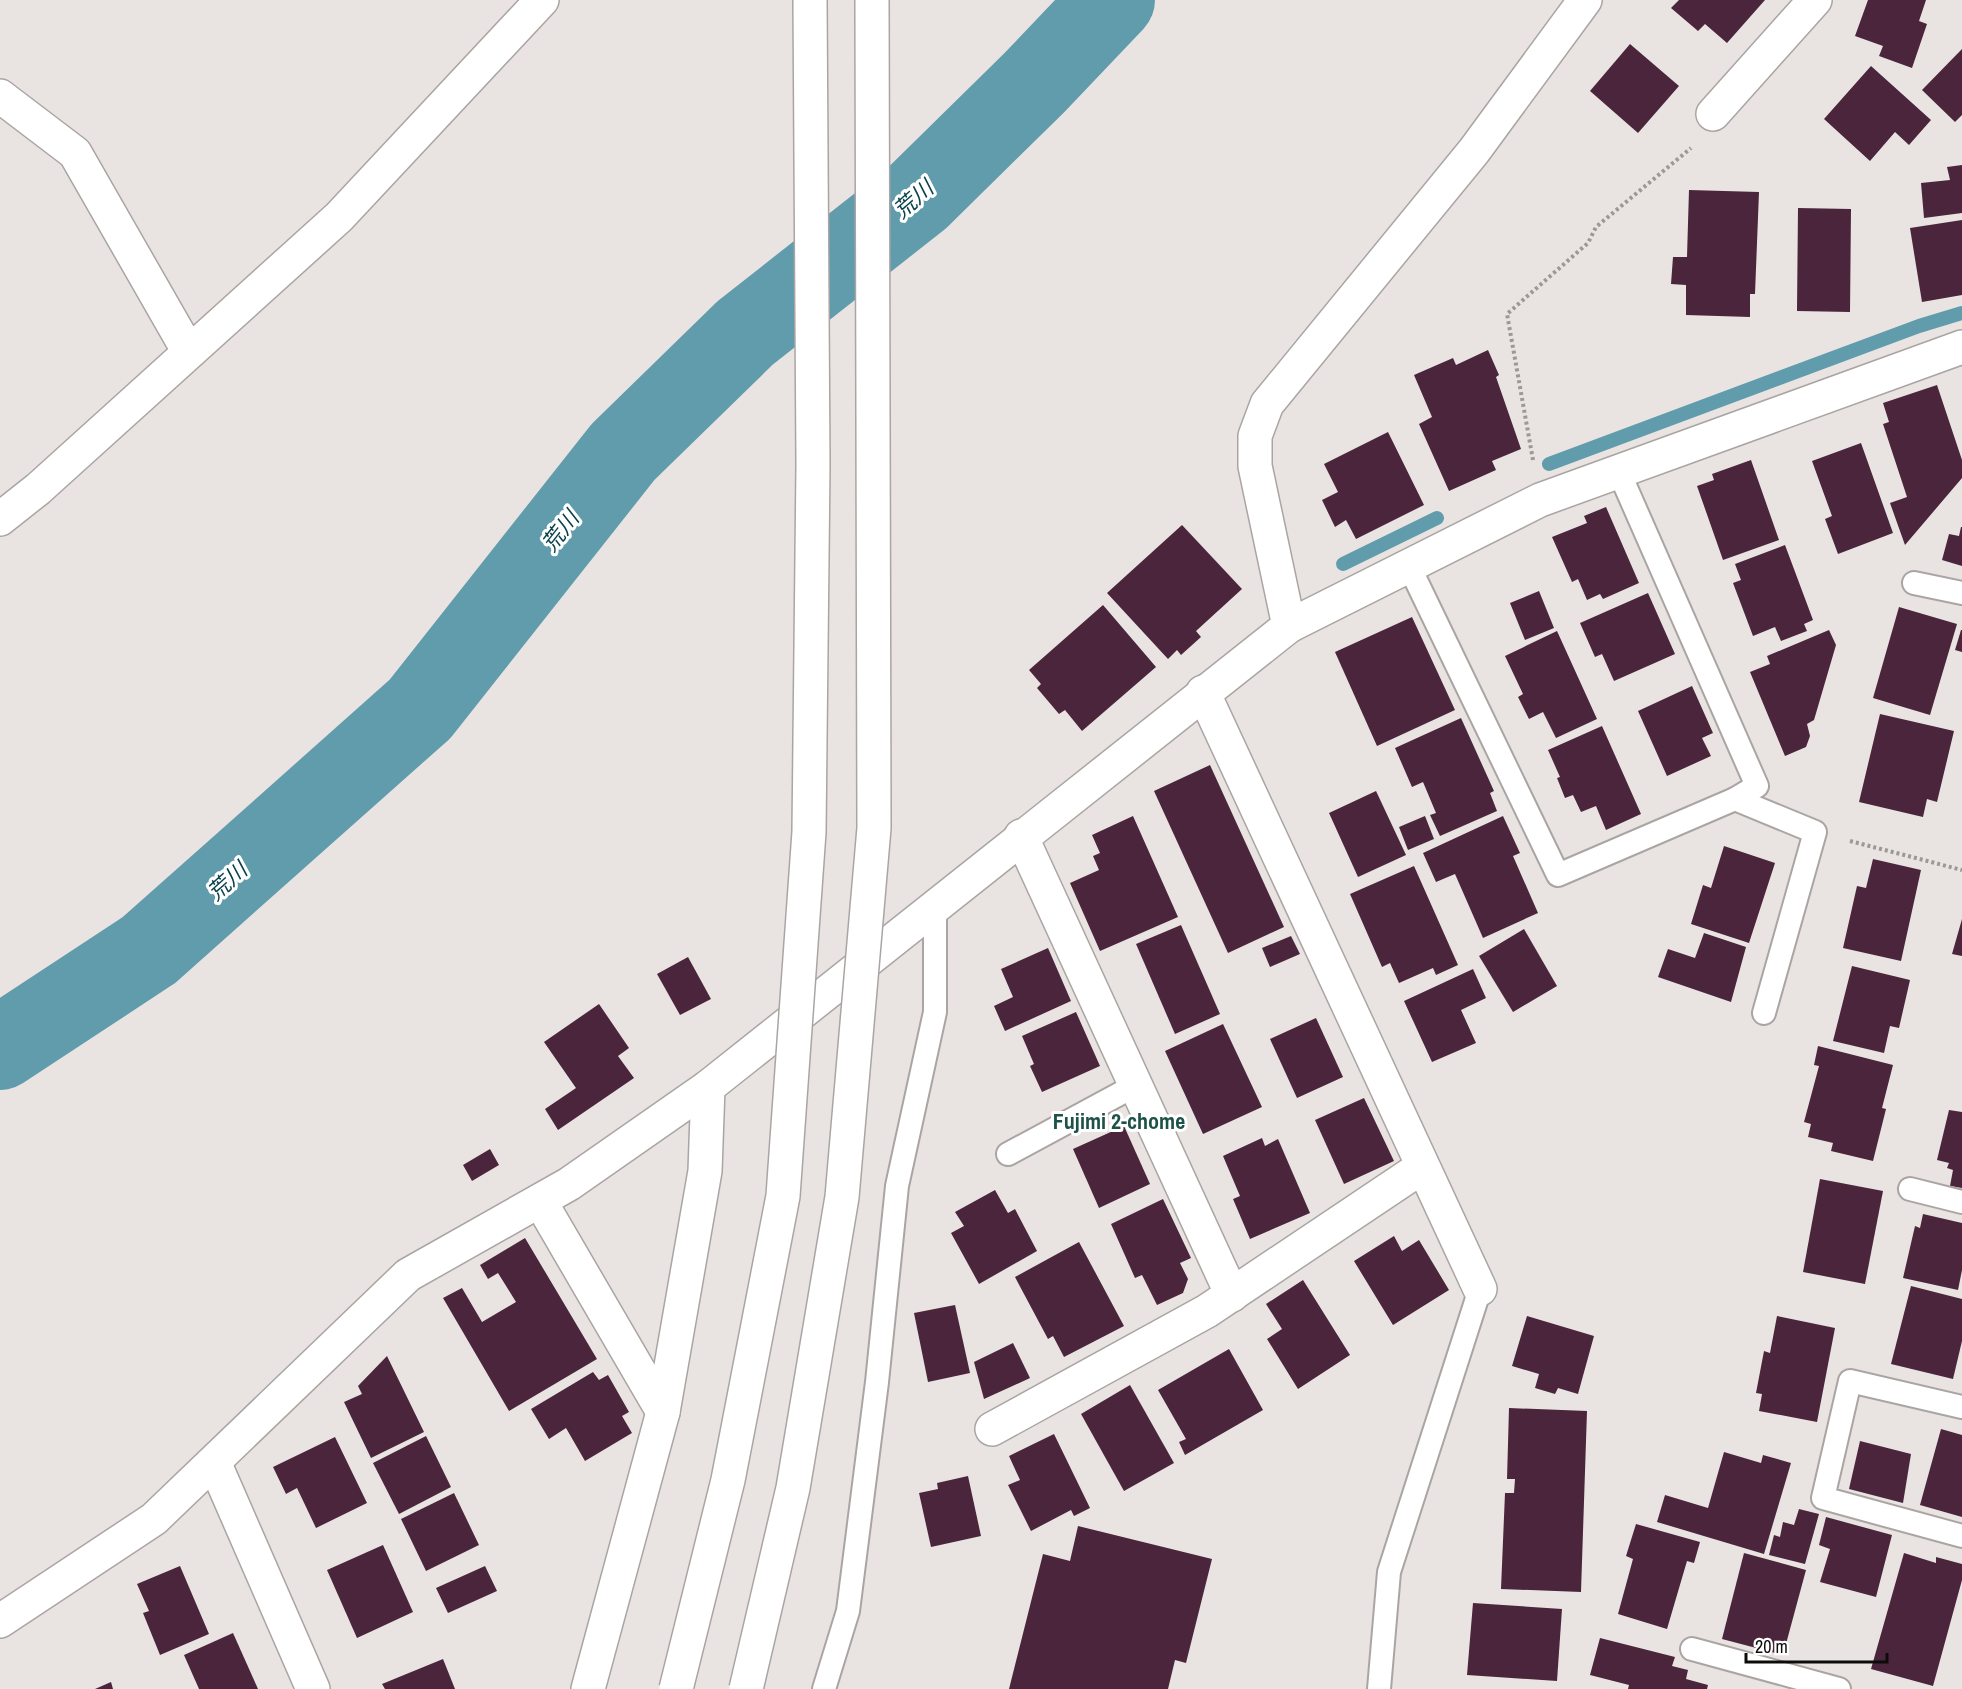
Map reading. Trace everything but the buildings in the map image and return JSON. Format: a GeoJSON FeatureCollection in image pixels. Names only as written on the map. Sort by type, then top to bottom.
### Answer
{"type":"FeatureCollection","features":[{"type":"Feature","properties":{"kind":"street"},"geometry":{"type":"LineString","coordinates":[[0,519],[38,489],[339,217],[542,0]]}},
{"type":"Feature","properties":{"kind":"street"},"geometry":{"type":"LineString","coordinates":[[676,1689],[728,1480],[783,1196],[809,832],[813,465],[810,0]]}},
{"type":"Feature","properties":{"kind":"street"},"geometry":{"type":"LineString","coordinates":[[746,1689],[793,1488],[842,1197],[874,828],[872,0]]}},
{"type":"Feature","properties":{"kind":"street"},"geometry":{"type":"LineString","coordinates":[[1289,626],[1255,466],[1255,436],[1267,404],[1474,151],[1585,0]]}},
{"type":"Feature","properties":{"kind":"street"},"geometry":{"type":"LineString","coordinates":[[1713,114],[1815,0]]}},
{"type":"Feature","properties":{"kind":"street"},"geometry":{"type":"LineString","coordinates":[[0,96],[75,153],[189,352]]}},
{"type":"Feature","properties":{"kind":"street"},"geometry":{"type":"LineString","coordinates":[[0,1621],[154,1519],[408,1275],[569,1184],[708,1087],[1021,836],[1289,626],[1540,500],[1962,347]]}},
{"type":"Feature","properties":{"kind":"street"},"geometry":{"type":"LineString","coordinates":[[1203,692],[1480,1289]]}},
{"type":"Feature","properties":{"kind":"street"},"geometry":{"type":"LineString","coordinates":[[1021,836],[1232,1295]]}},
{"type":"Feature","properties":{"kind":"street"},"geometry":{"type":"LineString","coordinates":[[588,1689],[663,1412],[705,1172],[708,1087]]}},
{"type":"Feature","properties":{"kind":"street"},"geometry":{"type":"LineString","coordinates":[[992,1429],[1207,1311],[1422,1167]]}},
{"type":"Feature","properties":{"kind":"street"},"geometry":{"type":"LineString","coordinates":[[540,1201],[663,1412]]}},
{"type":"Feature","properties":{"kind":"street"},"geometry":{"type":"LineString","coordinates":[[214,1462],[313,1689]]}},
{"type":"Feature","properties":{"kind":"lane"},"geometry":{"type":"LineString","coordinates":[[1409,566],[1558,875],[1735,799],[1757,786],[1619,472]]}},
{"type":"Feature","properties":{"kind":"lane"},"geometry":{"type":"LineString","coordinates":[[1914,583],[1962,593]]}},
{"type":"Feature","properties":{"kind":"lane"},"geometry":{"type":"LineString","coordinates":[[1735,799],[1815,832],[1764,1013]]}},
{"type":"Feature","properties":{"kind":"lane"},"geometry":{"type":"LineString","coordinates":[[824,1689],[848,1611],[877,1382],[897,1186],[935,1012],[935,905]]}},
{"type":"Feature","properties":{"kind":"lane"},"geometry":{"type":"LineString","coordinates":[[1008,1154],[1136,1085]]}},
{"type":"Feature","properties":{"kind":"lane"},"geometry":{"type":"LineString","coordinates":[[1910,1189],[1962,1202]]}},
{"type":"Feature","properties":{"kind":"lane"},"geometry":{"type":"LineString","coordinates":[[1379,1689],[1389,1572],[1480,1289]]}},
{"type":"Feature","properties":{"kind":"lane"},"geometry":{"type":"LineString","coordinates":[[1962,1407],[1850,1381],[1824,1498],[1962,1536]]}},
{"type":"Feature","properties":{"kind":"lane"},"geometry":{"type":"LineString","coordinates":[[1692,1649],[1839,1689]]}},
{"type":"Feature","properties":{"kind":"path"},"geometry":{"type":"LineString","coordinates":[[1540,500],[1507,314],[1588,243],[1596,227],[1707,135],[1713,114]]}},
{"type":"Feature","properties":{"kind":"path"},"geometry":{"type":"LineString","coordinates":[[1815,832],[1962,870]]}},
{"type":"Feature","properties":{"kind":"waterway","name":"荒川"},"geometry":{"type":"LineString","coordinates":[[0,1048],[149,950],[420,709],[623,452],[745,333],[918,197],[1034,83],[1113,0]]}},
{"type":"Feature","properties":{"kind":"waterway"},"geometry":{"type":"LineString","coordinates":[[1549,464],[1919,326],[1962,313]]}},
{"type":"Feature","properties":{"kind":"waterway"},"geometry":{"type":"LineString","coordinates":[[1343,564],[1437,518]]}},
{"type":"Feature","properties":{"kind":"district","name":"Fujimi 2-chome"},"geometry":{"type":"Point","coordinates":[1119,1121]}}]}
